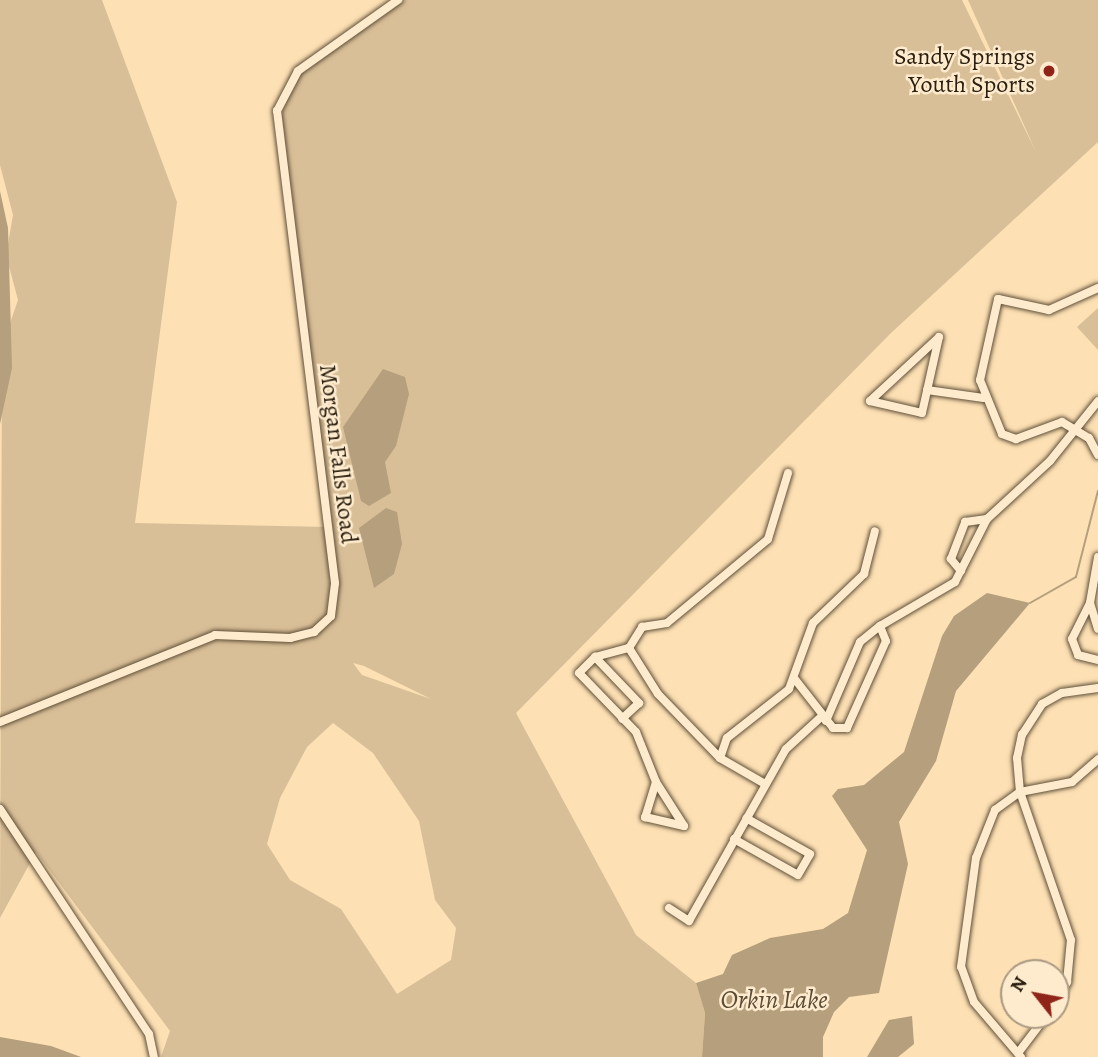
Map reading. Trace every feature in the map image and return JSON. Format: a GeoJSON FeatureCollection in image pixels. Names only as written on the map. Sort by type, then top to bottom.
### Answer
{"type":"FeatureCollection","features":[{"type":"Feature","properties":{"kind":"street","name":"Morgan Falls Road"},"geometry":{"type":"LineString","coordinates":[[0,722],[215,635],[290,638],[314,632],[331,616],[335,583],[277,111],[298,71],[398,0]]}},
{"type":"Feature","properties":{"kind":"street"},"geometry":{"type":"LineString","coordinates":[[1098,288],[1049,310],[998,299],[980,380],[983,398],[996,428],[1008,438],[1062,422],[1078,429],[1098,455]]}},
{"type":"Feature","properties":{"kind":"street"},"geometry":{"type":"LineString","coordinates":[[939,337],[927,390],[922,413],[870,401],[939,337]]}},
{"type":"Feature","properties":{"kind":"street"},"geometry":{"type":"LineString","coordinates":[[927,390],[983,398]]}},
{"type":"Feature","properties":{"kind":"street"},"geometry":{"type":"LineString","coordinates":[[669,908],[689,921],[786,749],[824,718],[860,642],[880,626],[955,582],[987,519],[1078,429],[1098,401]]}},
{"type":"Feature","properties":{"kind":"street"},"geometry":{"type":"LineString","coordinates":[[656,782],[645,817],[684,826],[656,782],[636,732],[579,673],[595,657],[629,648],[642,627],[667,623],[768,539],[788,473]]}},
{"type":"Feature","properties":{"kind":"street"},"geometry":{"type":"LineString","coordinates":[[961,572],[951,559],[965,522],[987,519]]}},
{"type":"Feature","properties":{"kind":"street"},"geometry":{"type":"LineString","coordinates":[[720,758],[727,738],[794,678],[813,623],[864,574],[875,531]]}},
{"type":"Feature","properties":{"kind":"street"},"geometry":{"type":"LineString","coordinates":[[1098,558],[1090,603],[1072,639],[1078,655],[1098,660]]}},
{"type":"Feature","properties":{"kind":"street"},"geometry":{"type":"LineString","coordinates":[[1090,603],[1098,629]]}},
{"type":"Feature","properties":{"kind":"street"},"geometry":{"type":"LineString","coordinates":[[794,678],[832,729],[847,728],[886,641],[880,626]]}},
{"type":"Feature","properties":{"kind":"street"},"geometry":{"type":"LineString","coordinates":[[629,648],[658,694],[720,758],[765,784]]}},
{"type":"Feature","properties":{"kind":"street"},"geometry":{"type":"LineString","coordinates":[[595,657],[639,704],[622,719]]}},
{"type":"Feature","properties":{"kind":"street"},"geometry":{"type":"LineString","coordinates":[[1069,959],[1071,940],[1020,792],[1016,772],[1022,734],[1042,704],[1062,693],[1098,688]]}},
{"type":"Feature","properties":{"kind":"street"},"geometry":{"type":"LineString","coordinates":[[1038,1029],[1020,1055],[974,1002],[960,953],[982,836],[995,810],[1020,792],[1072,782],[1098,760]]}},
{"type":"Feature","properties":{"kind":"street"},"geometry":{"type":"LineString","coordinates":[[0,809],[149,1034],[154,1057]]}},
{"type":"Feature","properties":{"kind":"street"},"geometry":{"type":"LineString","coordinates":[[734,839],[798,875],[810,854],[746,818]]}},
{"type":"Feature","properties":{"kind":"shaded area"},"geometry":{"type":"Polygon","coordinates":[[[0,0],[102,0],[177,202],[135,523],[329,527],[282,117],[289,77],[341,37],[398,0],[962,0],[1036,152],[968,0],[1098,0],[1098,142],[891,333],[516,713],[636,935],[696,983],[705,1013],[702,1057],[161,1057],[170,1031],[36,852],[0,918],[2,346],[18,300],[6,255],[13,215],[0,165],[0,0]],[[353,663],[362,675],[431,699],[364,666],[353,663]],[[333,723],[307,747],[280,798],[267,844],[290,880],[341,909],[397,994],[451,960],[456,928],[435,900],[419,821],[373,753],[333,723]]]}},
{"type":"Feature","properties":{"kind":"shaded area"},"geometry":{"type":"Polygon","coordinates":[[[1098,308],[1098,350],[1077,327],[1098,308]]]}},
{"type":"Feature","properties":{"kind":"water"},"geometry":{"type":"Polygon","coordinates":[[[0,191],[8,228],[12,368],[0,424],[0,191]]]}},
{"type":"Feature","properties":{"kind":"water"},"geometry":{"type":"Polygon","coordinates":[[[383,369],[405,377],[409,394],[396,446],[385,462],[391,493],[369,506],[361,501],[343,427],[383,369]]]}},
{"type":"Feature","properties":{"kind":"water"},"geometry":{"type":"Polygon","coordinates":[[[386,508],[397,512],[402,544],[394,574],[374,588],[359,528],[386,508]]]}},
{"type":"Feature","properties":{"kind":"water","name":"Orkin Lake"},"geometry":{"type":"Polygon","coordinates":[[[987,593],[1030,603],[956,691],[936,761],[899,822],[908,864],[879,993],[849,997],[834,1012],[823,1037],[823,1057],[702,1057],[705,1013],[696,983],[723,974],[732,955],[770,938],[823,929],[848,913],[867,850],[832,796],[838,789],[864,785],[904,752],[942,636],[954,616],[987,593]]]}},
{"type":"Feature","properties":{"kind":"water","name":"Orkin Lake"},"geometry":{"type":"Polygon","coordinates":[[[912,1016],[914,1044],[898,1057],[867,1057],[889,1020],[912,1016]]]}},
{"type":"Feature","properties":{"kind":"water"},"geometry":{"type":"Polygon","coordinates":[[[0,1037],[51,1046],[81,1057],[0,1057],[0,1037]]]}},
{"type":"Feature","properties":{"kind":"waterway"},"geometry":{"type":"LineString","coordinates":[[1030,603],[1076,577],[1098,491]]}},
{"type":"Feature","properties":{"kind":"place","name":"Sandy Springs Youth Sports"},"geometry":{"type":"Point","coordinates":[1049,71]}}]}
